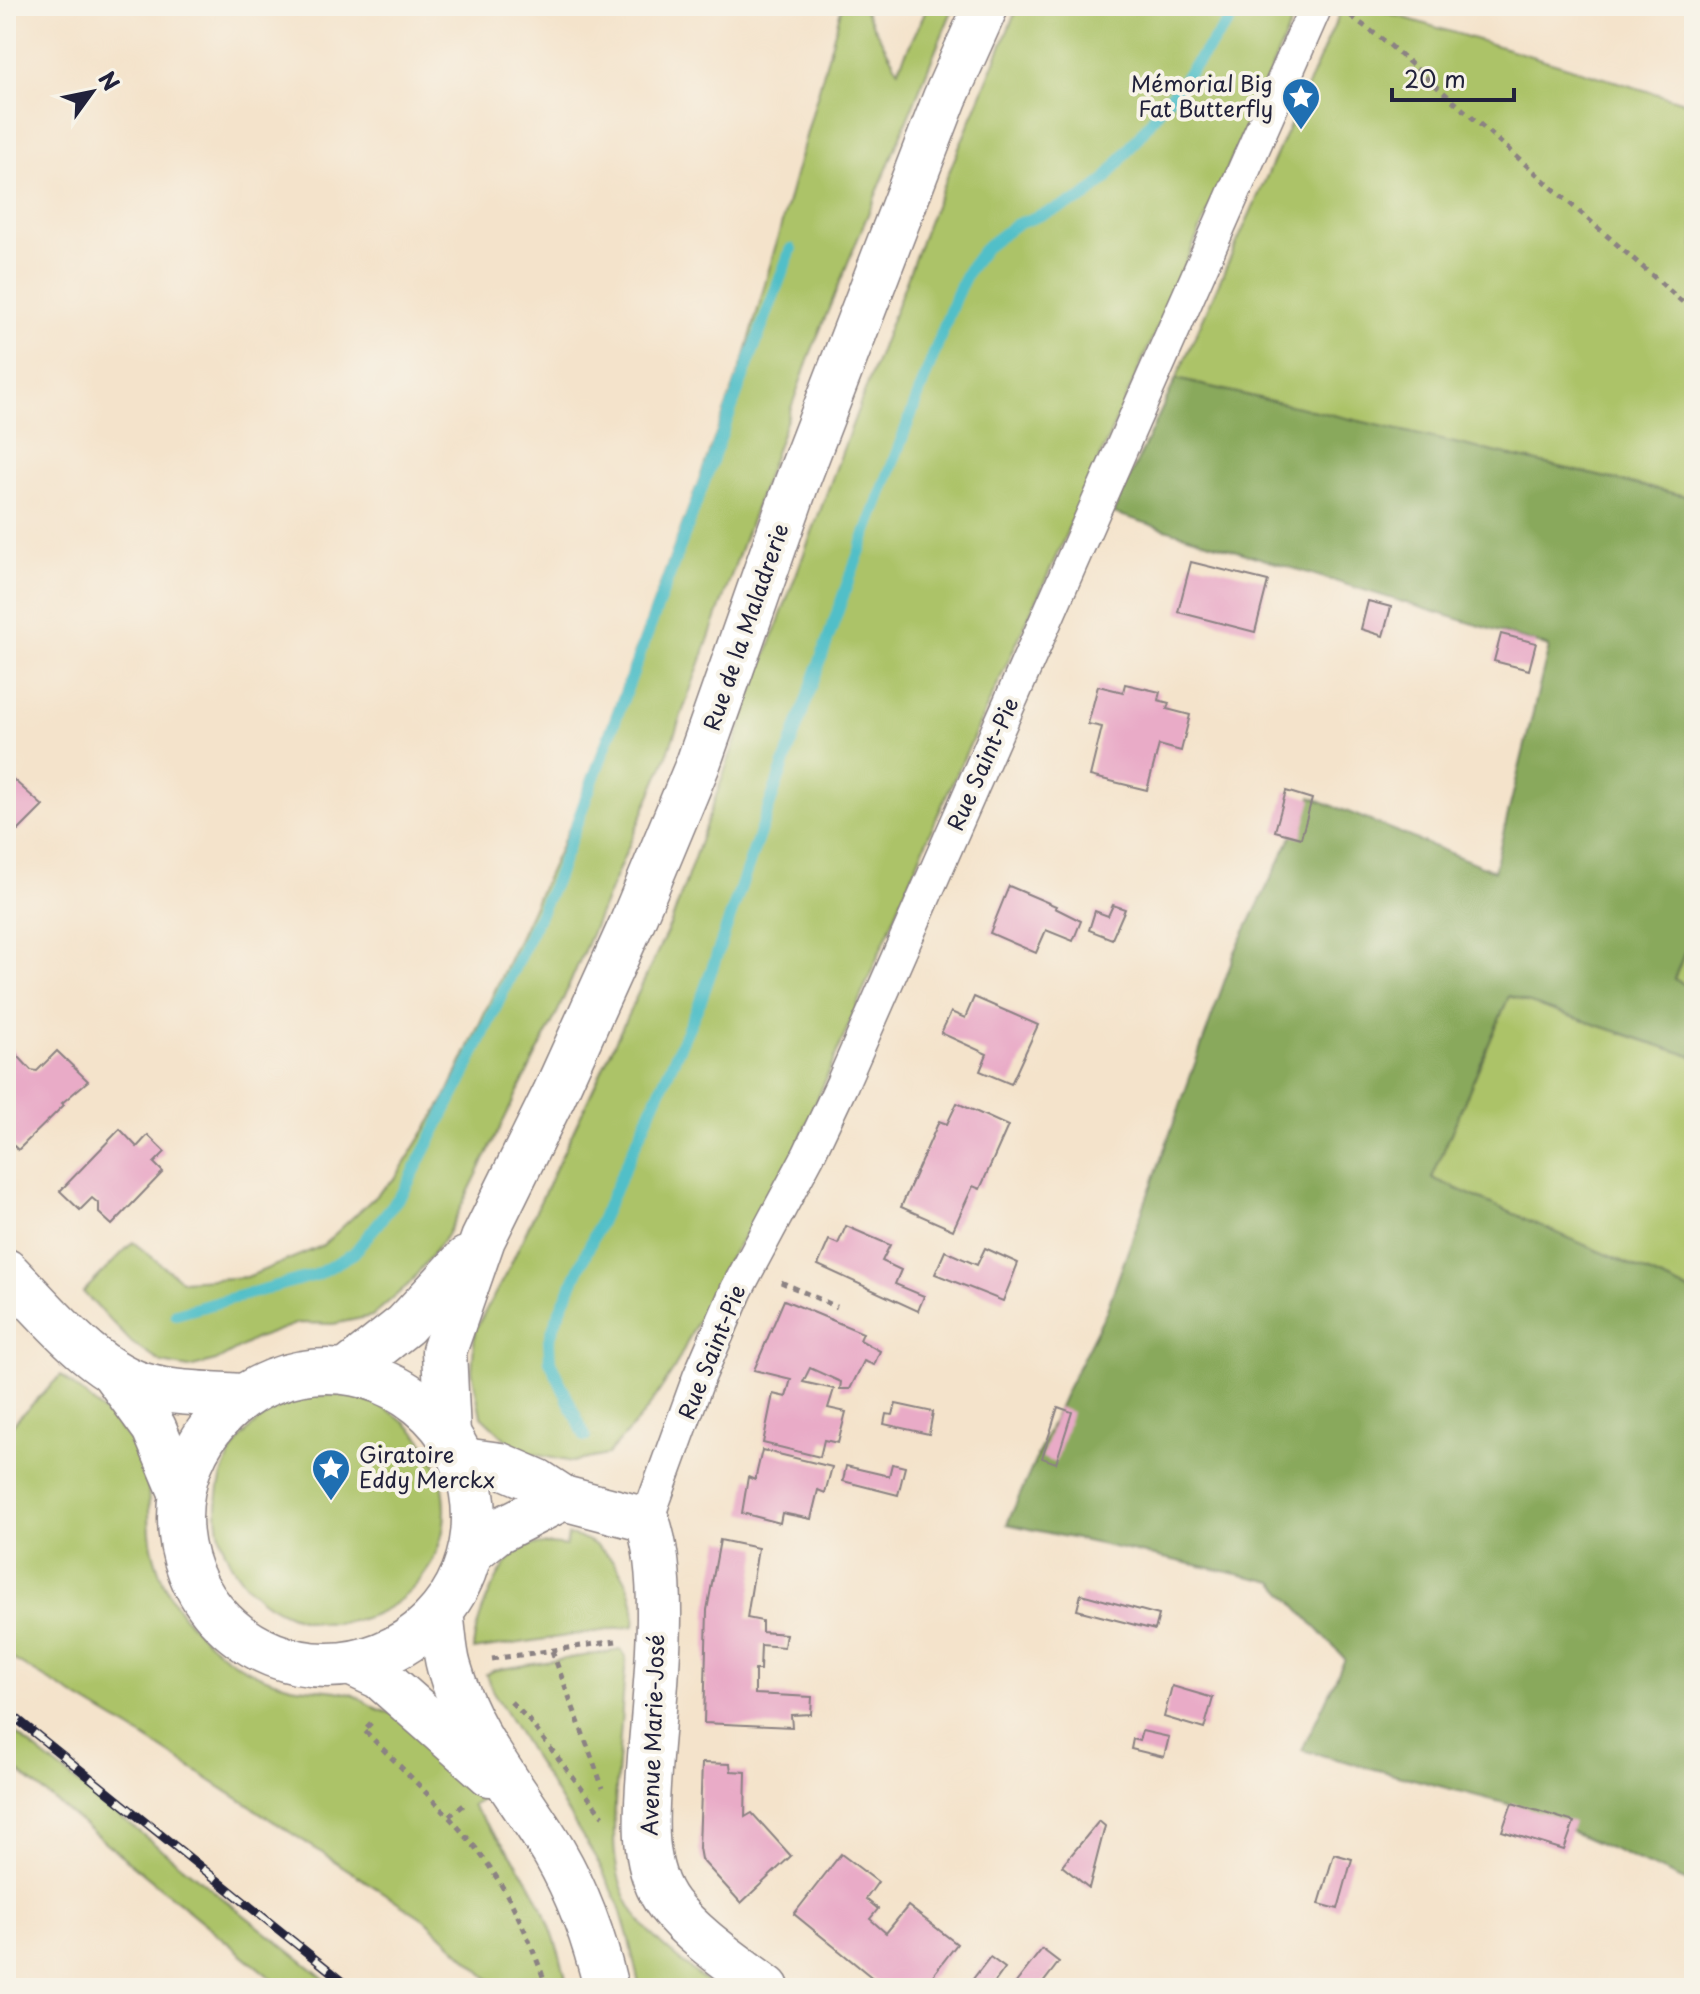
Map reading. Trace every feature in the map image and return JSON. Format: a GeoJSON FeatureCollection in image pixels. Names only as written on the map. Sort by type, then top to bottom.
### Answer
{"type":"FeatureCollection","features":[{"type":"Feature","properties":{"kind":"main road","name":"Rue de la Maladrerie"},"geometry":{"type":"LineString","coordinates":[[456,1447],[444,1351],[483,1239],[554,1095],[631,925],[692,779],[797,482],[945,98],[986,6]]}},
{"type":"Feature","properties":{"kind":"main road","name":"Rue de la Maladrerie"},"geometry":{"type":"LineString","coordinates":[[347,1371],[405,1325],[483,1239]]}},
{"type":"Feature","properties":{"kind":"main road"},"geometry":{"type":"LineString","coordinates":[[6,1271],[83,1348],[113,1372],[147,1387],[243,1396]]}},
{"type":"Feature","properties":{"kind":"main road"},"geometry":{"type":"LineString","coordinates":[[310,1371],[347,1371],[386,1382],[421,1404],[456,1447],[472,1489],[475,1521],[471,1552],[460,1584],[441,1613],[416,1637],[385,1655],[352,1664],[311,1665],[272,1656],[237,1636],[208,1607],[189,1571],[180,1532],[181,1492],[193,1455],[214,1422],[243,1396],[287,1376],[310,1371]]}},
{"type":"Feature","properties":{"kind":"main road"},"geometry":{"type":"LineString","coordinates":[[113,1372],[154,1428],[181,1492]]}},
{"type":"Feature","properties":{"kind":"main road"},"geometry":{"type":"LineString","coordinates":[[456,1447],[537,1481],[563,1498],[647,1520]]}},
{"type":"Feature","properties":{"kind":"main road"},"geometry":{"type":"LineString","coordinates":[[471,1552],[496,1532],[563,1498]]}},
{"type":"Feature","properties":{"kind":"main road","name":"Avenue Marie-José"},"geometry":{"type":"LineString","coordinates":[[647,1520],[653,1536],[658,1577],[647,1813],[653,1878],[669,1904],[689,1926],[767,1988]]}},
{"type":"Feature","properties":{"kind":"main road"},"geometry":{"type":"LineString","coordinates":[[441,1613],[448,1665],[461,1702],[510,1789],[553,1850],[575,1891],[599,1956],[606,1988]]}},
{"type":"Feature","properties":{"kind":"main road"},"geometry":{"type":"LineString","coordinates":[[352,1664],[380,1677],[467,1757],[510,1789]]}},
{"type":"Feature","properties":{"kind":"street","name":"Rue Saint-Pie"},"geometry":{"type":"LineString","coordinates":[[647,1520],[699,1377],[747,1268],[808,1156],[842,1084],[1328,7]]}},
{"type":"Feature","properties":{"kind":"path"},"geometry":{"type":"LineString","coordinates":[[1328,7],[1386,42],[1694,312]]}},
{"type":"Feature","properties":{"kind":"path"},"geometry":{"type":"LineString","coordinates":[[747,1268],[837,1307]]}},
{"type":"Feature","properties":{"kind":"path"},"geometry":{"type":"LineString","coordinates":[[508,1700],[527,1718],[604,1817]]}},
{"type":"Feature","properties":{"kind":"green space"},"geometry":{"type":"Polygon","coordinates":[[[842,6],[862,6],[898,70],[928,6],[954,6],[811,352],[665,761],[559,1009],[447,1235],[409,1284],[372,1316],[333,1324],[298,1323],[255,1339],[216,1361],[189,1368],[162,1363],[132,1343],[83,1292],[133,1242],[182,1281],[247,1277],[322,1246],[396,1177],[446,1097],[572,822],[745,356],[842,6]]]}},
{"type":"Feature","properties":{"kind":"green space"},"geometry":{"type":"Polygon","coordinates":[[[1018,6],[1299,6],[1051,568],[938,814],[787,1171],[726,1263],[674,1369],[645,1413],[607,1455],[572,1462],[518,1451],[481,1416],[472,1371],[475,1330],[509,1268],[671,923],[766,655],[929,220],[1018,6]]]}},
{"type":"Feature","properties":{"kind":"green space"},"geometry":{"type":"Polygon","coordinates":[[[1343,6],[1365,6],[1694,105],[1694,498],[1176,379],[1343,6]]]}},
{"type":"Feature","properties":{"kind":"green space"},"geometry":{"type":"Polygon","coordinates":[[[1176,379],[1694,498],[1694,928],[1674,979],[1694,989],[1694,1057],[1509,996],[1432,1178],[1694,1293],[1694,1885],[1508,1804],[1302,1750],[1345,1659],[1274,1582],[1007,1524],[1066,1391],[1106,1312],[1235,952],[1311,797],[1494,871],[1549,647],[1113,513],[1176,379]]]}},
{"type":"Feature","properties":{"kind":"green space"},"geometry":{"type":"Polygon","coordinates":[[[1694,928],[1694,989],[1674,980],[1694,928]]]}},
{"type":"Feature","properties":{"kind":"green space"},"geometry":{"type":"Polygon","coordinates":[[[1509,996],[1694,1057],[1694,1293],[1432,1178],[1509,996]]]}},
{"type":"Feature","properties":{"kind":"green space"},"geometry":{"type":"Polygon","coordinates":[[[61,1375],[112,1421],[138,1452],[146,1474],[150,1535],[159,1572],[170,1596],[185,1617],[221,1653],[266,1678],[291,1686],[351,1694],[379,1710],[401,1714],[481,1800],[472,1806],[514,1858],[536,1894],[555,1940],[568,1988],[498,1988],[427,1921],[145,1738],[6,1655],[6,1431],[61,1375]]]}},
{"type":"Feature","properties":{"kind":"green space"},"geometry":{"type":"Polygon","coordinates":[[[331,1395],[353,1397],[375,1404],[412,1428],[436,1465],[443,1487],[443,1531],[436,1553],[412,1590],[375,1614],[353,1621],[331,1623],[309,1621],[287,1614],[250,1590],[226,1553],[219,1531],[217,1509],[219,1487],[226,1465],[250,1428],[287,1404],[309,1397],[331,1395]]]}},
{"type":"Feature","properties":{"kind":"green space"},"geometry":{"type":"Polygon","coordinates":[[[568,1535],[596,1546],[618,1568],[632,1596],[634,1626],[473,1650],[489,1595],[513,1556],[532,1545],[566,1546],[568,1535]]]}},
{"type":"Feature","properties":{"kind":"green space"},"geometry":{"type":"Polygon","coordinates":[[[621,1650],[626,1657],[614,1819],[619,1877],[634,1912],[651,1934],[714,1988],[640,1988],[618,1902],[597,1860],[492,1690],[486,1674],[621,1650]]]}},
{"type":"Feature","properties":{"kind":"green space"},"geometry":{"type":"Polygon","coordinates":[[[6,1726],[336,1988],[283,1988],[6,1761],[6,1726]]]}},
{"type":"Feature","properties":{"kind":"building"},"geometry":{"type":"Polygon","coordinates":[[[1191,562],[1268,581],[1255,632],[1178,612],[1191,562]]]}},
{"type":"Feature","properties":{"kind":"building"},"geometry":{"type":"Polygon","coordinates":[[[1368,601],[1391,607],[1383,636],[1361,629],[1368,601]]]}},
{"type":"Feature","properties":{"kind":"building"},"geometry":{"type":"Polygon","coordinates":[[[1501,634],[1536,643],[1529,670],[1494,661],[1501,634]]]}},
{"type":"Feature","properties":{"kind":"building"},"geometry":{"type":"Polygon","coordinates":[[[1125,684],[1160,692],[1158,700],[1169,703],[1167,709],[1190,715],[1181,751],[1159,745],[1147,790],[1090,776],[1102,727],[1088,724],[1098,686],[1123,692],[1125,684]]]}},
{"type":"Feature","properties":{"kind":"building"},"geometry":{"type":"Polygon","coordinates":[[[6,773],[43,806],[18,831],[6,819],[6,809],[10,805],[6,801],[6,773]]]}},
{"type":"Feature","properties":{"kind":"building"},"geometry":{"type":"Polygon","coordinates":[[[1286,791],[1312,799],[1301,838],[1275,831],[1286,791]]]}},
{"type":"Feature","properties":{"kind":"building"},"geometry":{"type":"Polygon","coordinates":[[[1009,886],[1056,906],[1081,921],[1073,941],[1046,930],[1036,953],[990,933],[1009,886]]]}},
{"type":"Feature","properties":{"kind":"building"},"geometry":{"type":"Polygon","coordinates":[[[1113,905],[1125,909],[1112,939],[1089,930],[1095,911],[1108,916],[1113,905]]]}},
{"type":"Feature","properties":{"kind":"building"},"geometry":{"type":"Polygon","coordinates":[[[974,997],[1038,1025],[1011,1084],[980,1071],[987,1054],[941,1033],[951,1012],[965,1018],[974,997]]]}},
{"type":"Feature","properties":{"kind":"building"},"geometry":{"type":"Polygon","coordinates":[[[6,1043],[31,1070],[37,1071],[57,1051],[88,1081],[62,1103],[64,1105],[18,1150],[6,1138],[6,1043]]]}},
{"type":"Feature","properties":{"kind":"building"},"geometry":{"type":"Polygon","coordinates":[[[957,1103],[1008,1126],[980,1189],[973,1186],[953,1230],[901,1207],[939,1121],[947,1124],[957,1103]]]}},
{"type":"Feature","properties":{"kind":"building"},"geometry":{"type":"Polygon","coordinates":[[[120,1129],[137,1147],[148,1135],[165,1152],[154,1163],[163,1172],[112,1225],[99,1213],[99,1204],[92,1198],[80,1210],[60,1191],[120,1129]]]}},
{"type":"Feature","properties":{"kind":"building"},"geometry":{"type":"Polygon","coordinates":[[[846,1226],[890,1245],[882,1261],[901,1270],[895,1284],[924,1296],[918,1311],[818,1265],[829,1240],[838,1244],[846,1226]]]}},
{"type":"Feature","properties":{"kind":"building"},"geometry":{"type":"Polygon","coordinates":[[[985,1248],[1018,1263],[1003,1301],[935,1274],[945,1251],[977,1265],[985,1248]]]}},
{"type":"Feature","properties":{"kind":"building"},"geometry":{"type":"Polygon","coordinates":[[[784,1300],[863,1333],[860,1340],[880,1351],[874,1365],[864,1361],[850,1389],[840,1389],[841,1382],[810,1368],[803,1382],[834,1389],[828,1408],[846,1412],[838,1443],[824,1440],[820,1457],[763,1443],[773,1394],[786,1397],[791,1379],[754,1370],[784,1300]]]}},
{"type":"Feature","properties":{"kind":"building"},"geometry":{"type":"Polygon","coordinates":[[[896,1404],[933,1412],[929,1434],[884,1424],[886,1414],[893,1415],[896,1404]]]}},
{"type":"Feature","properties":{"kind":"building"},"geometry":{"type":"Polygon","coordinates":[[[1058,1407],[1072,1412],[1056,1463],[1042,1458],[1058,1407]]]}},
{"type":"Feature","properties":{"kind":"building"},"geometry":{"type":"Polygon","coordinates":[[[762,1450],[832,1467],[825,1493],[818,1490],[811,1519],[782,1513],[780,1523],[742,1513],[748,1477],[755,1480],[762,1450]]]}},
{"type":"Feature","properties":{"kind":"building"},"geometry":{"type":"Polygon","coordinates":[[[892,1464],[905,1467],[898,1495],[843,1481],[846,1466],[889,1476],[892,1464]]]}},
{"type":"Feature","properties":{"kind":"building"},"geometry":{"type":"Polygon","coordinates":[[[720,1540],[758,1548],[747,1618],[762,1621],[762,1632],[786,1634],[784,1647],[761,1645],[760,1670],[755,1670],[755,1694],[812,1697],[811,1714],[791,1715],[792,1727],[704,1723],[707,1610],[720,1540]]]}},
{"type":"Feature","properties":{"kind":"building"},"geometry":{"type":"Polygon","coordinates":[[[1081,1594],[1159,1615],[1155,1630],[1077,1610],[1081,1594]]]}},
{"type":"Feature","properties":{"kind":"building"},"geometry":{"type":"Polygon","coordinates":[[[1172,1686],[1213,1698],[1204,1729],[1164,1717],[1172,1686]]]}},
{"type":"Feature","properties":{"kind":"building"},"geometry":{"type":"Polygon","coordinates":[[[1142,1731],[1169,1737],[1164,1757],[1131,1749],[1133,1739],[1139,1741],[1142,1731]]]}},
{"type":"Feature","properties":{"kind":"building"},"geometry":{"type":"Polygon","coordinates":[[[702,1763],[730,1764],[731,1771],[746,1772],[745,1817],[752,1813],[791,1856],[741,1903],[701,1859],[702,1763]]]}},
{"type":"Feature","properties":{"kind":"building"},"geometry":{"type":"Polygon","coordinates":[[[1512,1803],[1574,1822],[1564,1850],[1502,1831],[1512,1803]]]}},
{"type":"Feature","properties":{"kind":"building"},"geometry":{"type":"Polygon","coordinates":[[[1099,1821],[1105,1826],[1089,1888],[1062,1866],[1099,1821]]]}},
{"type":"Feature","properties":{"kind":"building"},"geometry":{"type":"Polygon","coordinates":[[[841,1854],[878,1882],[866,1899],[878,1909],[870,1919],[886,1933],[908,1906],[957,1944],[923,1988],[885,1988],[794,1914],[841,1854]]]}},
{"type":"Feature","properties":{"kind":"building"},"geometry":{"type":"Polygon","coordinates":[[[1334,1854],[1352,1859],[1338,1909],[1319,1904],[1334,1854]]]}},
{"type":"Feature","properties":{"kind":"building"},"geometry":{"type":"Polygon","coordinates":[[[1042,1949],[1059,1962],[1039,1988],[1012,1988],[1042,1949]]]}},
{"type":"Feature","properties":{"kind":"building"},"geometry":{"type":"Polygon","coordinates":[[[990,1957],[1005,1968],[992,1986],[994,1988],[966,1988],[990,1957]]]}},
{"type":"Feature","properties":{"kind":"waterway"},"geometry":{"type":"LineString","coordinates":[[585,1436],[550,1361],[549,1340],[701,1000],[848,582],[955,298],[969,269],[985,248],[1015,225],[1082,199],[1104,181],[1241,6]]}},
{"type":"Feature","properties":{"kind":"waterway"},"geometry":{"type":"LineString","coordinates":[[176,1314],[316,1275],[354,1253],[404,1191],[464,1075],[556,879],[791,249]]}},
{"type":"Feature","properties":{"kind":"railway"},"geometry":{"type":"LineString","coordinates":[[6,1710],[351,1988]]}},
{"type":"Feature","properties":{"kind":"place","name":"Mémorial Big Fat Butterfly"},"geometry":{"type":"Point","coordinates":[1301,131]}},
{"type":"Feature","properties":{"kind":"place","name":"Giratoire Eddy Merckx"},"geometry":{"type":"Point","coordinates":[331,1502]}}]}
